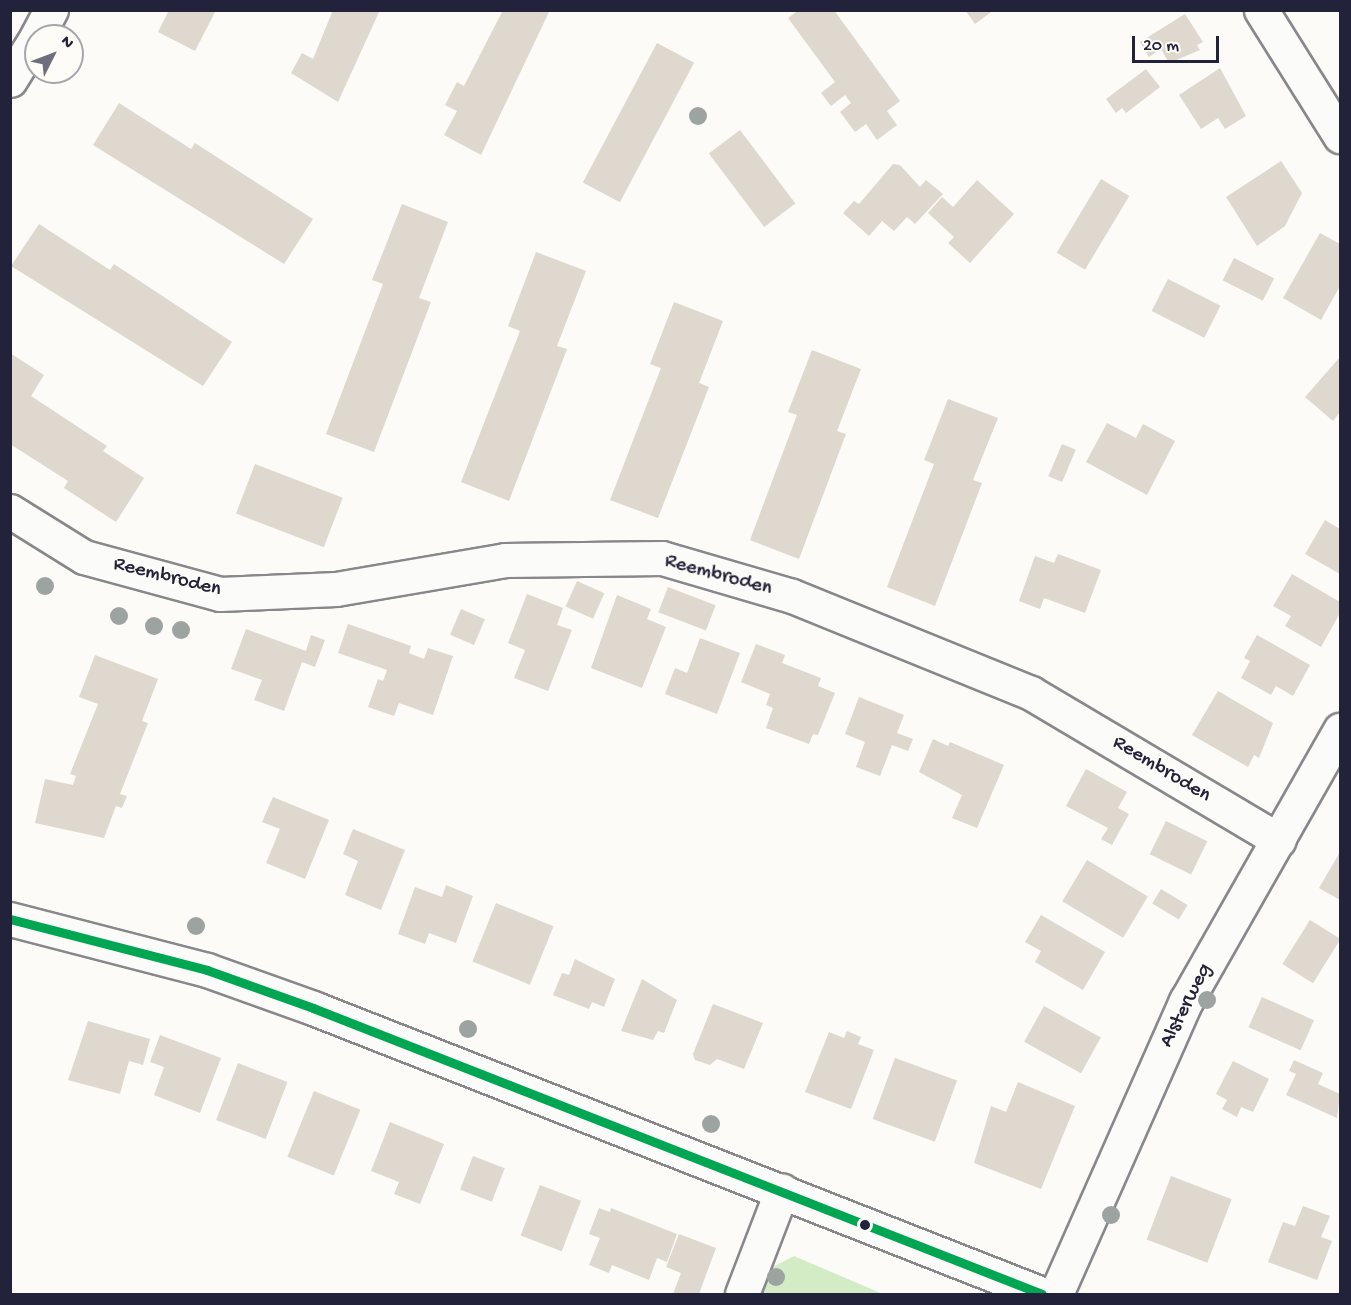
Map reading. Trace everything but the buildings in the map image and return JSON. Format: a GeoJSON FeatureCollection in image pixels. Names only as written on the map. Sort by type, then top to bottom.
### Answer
{"type":"FeatureCollection","features":[{"type":"Feature","properties":{"kind":"street"},"geometry":{"type":"LineString","coordinates":[[44,24],[51,10]]}},
{"type":"Feature","properties":{"kind":"street"},"geometry":{"type":"LineString","coordinates":[[1262,10],[1341,136]]}},
{"type":"Feature","properties":{"kind":"street"},"geometry":{"type":"LineString","coordinates":[[10,80],[24,58]]}},
{"type":"Feature","properties":{"kind":"street","name":"Reembroden"},"geometry":{"type":"LineString","coordinates":[[10,511],[84,557],[219,594],[336,589],[505,560],[662,558],[792,596],[1030,693],[1279,840]]}},
{"type":"Feature","properties":{"kind":"street","name":"Alsterweg"},"geometry":{"type":"LineString","coordinates":[[1056,1294],[1186,1001],[1279,840],[1330,770],[1341,730]]}},
{"type":"Feature","properties":{"kind":"street"},"geometry":{"type":"LineString","coordinates":[[10,919],[207,970],[782,1190],[1042,1294]]}},
{"type":"Feature","properties":{"kind":"street"},"geometry":{"type":"LineString","coordinates":[[742,1294],[782,1190]]}},
{"type":"Feature","properties":{"kind":"green space"},"geometry":{"type":"Polygon","coordinates":[[[794,1256],[883,1294],[761,1294],[771,1268],[794,1256]]]}},
{"type":"Feature","properties":{"kind":"transit line"},"geometry":{"type":"LineString","coordinates":[[10,919],[207,970],[313,1008],[1042,1294]]}}]}
